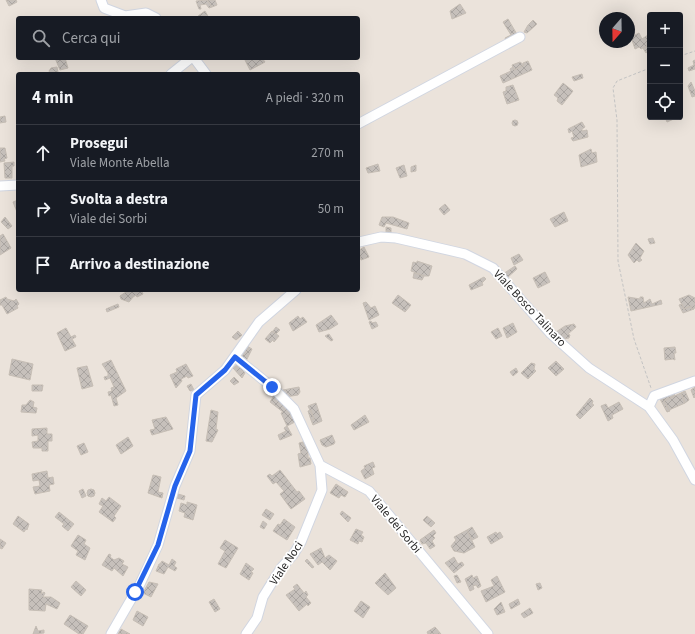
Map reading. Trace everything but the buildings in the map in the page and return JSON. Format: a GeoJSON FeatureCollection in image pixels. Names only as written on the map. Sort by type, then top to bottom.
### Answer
{"type":"FeatureCollection","features":[{"type":"Feature","properties":{"kind":"street"},"geometry":{"type":"LineString","coordinates":[[101,0],[104,8],[125,16],[146,13],[152,16]]}},
{"type":"Feature","properties":{"kind":"street"},"geometry":{"type":"LineString","coordinates":[[360,123],[520,37]]}},
{"type":"Feature","properties":{"kind":"street"},"geometry":{"type":"LineString","coordinates":[[174,72],[188,60]]}},
{"type":"Feature","properties":{"kind":"street"},"geometry":{"type":"LineString","coordinates":[[196,60],[204,72]]}},
{"type":"Feature","properties":{"kind":"street"},"geometry":{"type":"LineString","coordinates":[[0,186],[16,185]]}},
{"type":"Feature","properties":{"kind":"street","name":"Viale Bosco Talinaro"},"geometry":{"type":"LineString","coordinates":[[360,242],[381,237],[396,238],[465,254],[494,268],[551,334],[589,368],[650,407],[673,440],[695,480]]}},
{"type":"Feature","properties":{"kind":"street"},"geometry":{"type":"LineString","coordinates":[[112,634],[140,584],[158,545],[175,486],[190,451],[196,395],[225,370],[259,322],[294,292]]}},
{"type":"Feature","properties":{"kind":"street"},"geometry":{"type":"LineString","coordinates":[[235,357],[272,387],[294,409],[320,465]]}},
{"type":"Feature","properties":{"kind":"street"},"geometry":{"type":"LineString","coordinates":[[650,407],[654,396],[695,381]]}},
{"type":"Feature","properties":{"kind":"street","name":"Viale Noci"},"geometry":{"type":"LineString","coordinates":[[246,634],[257,618],[263,597],[281,568],[301,542],[322,490],[320,465]]}},
{"type":"Feature","properties":{"kind":"street","name":"Viale dei Sorbi"},"geometry":{"type":"LineString","coordinates":[[320,465],[369,491],[488,634]]}},
{"type":"Feature","properties":{"kind":"path"},"geometry":{"type":"LineString","coordinates":[[683,55],[695,51]]}},
{"type":"Feature","properties":{"kind":"path"},"geometry":{"type":"LineString","coordinates":[[647,69],[617,81],[613,88],[616,120],[618,261],[634,339],[642,366],[654,396]]}},
{"type":"Feature","properties":{"kind":"route"},"geometry":{"type":"LineString","coordinates":[[135,592],[158,545],[175,486],[190,451],[194,402],[196,395],[225,370],[235,357],[272,387]]}}]}
